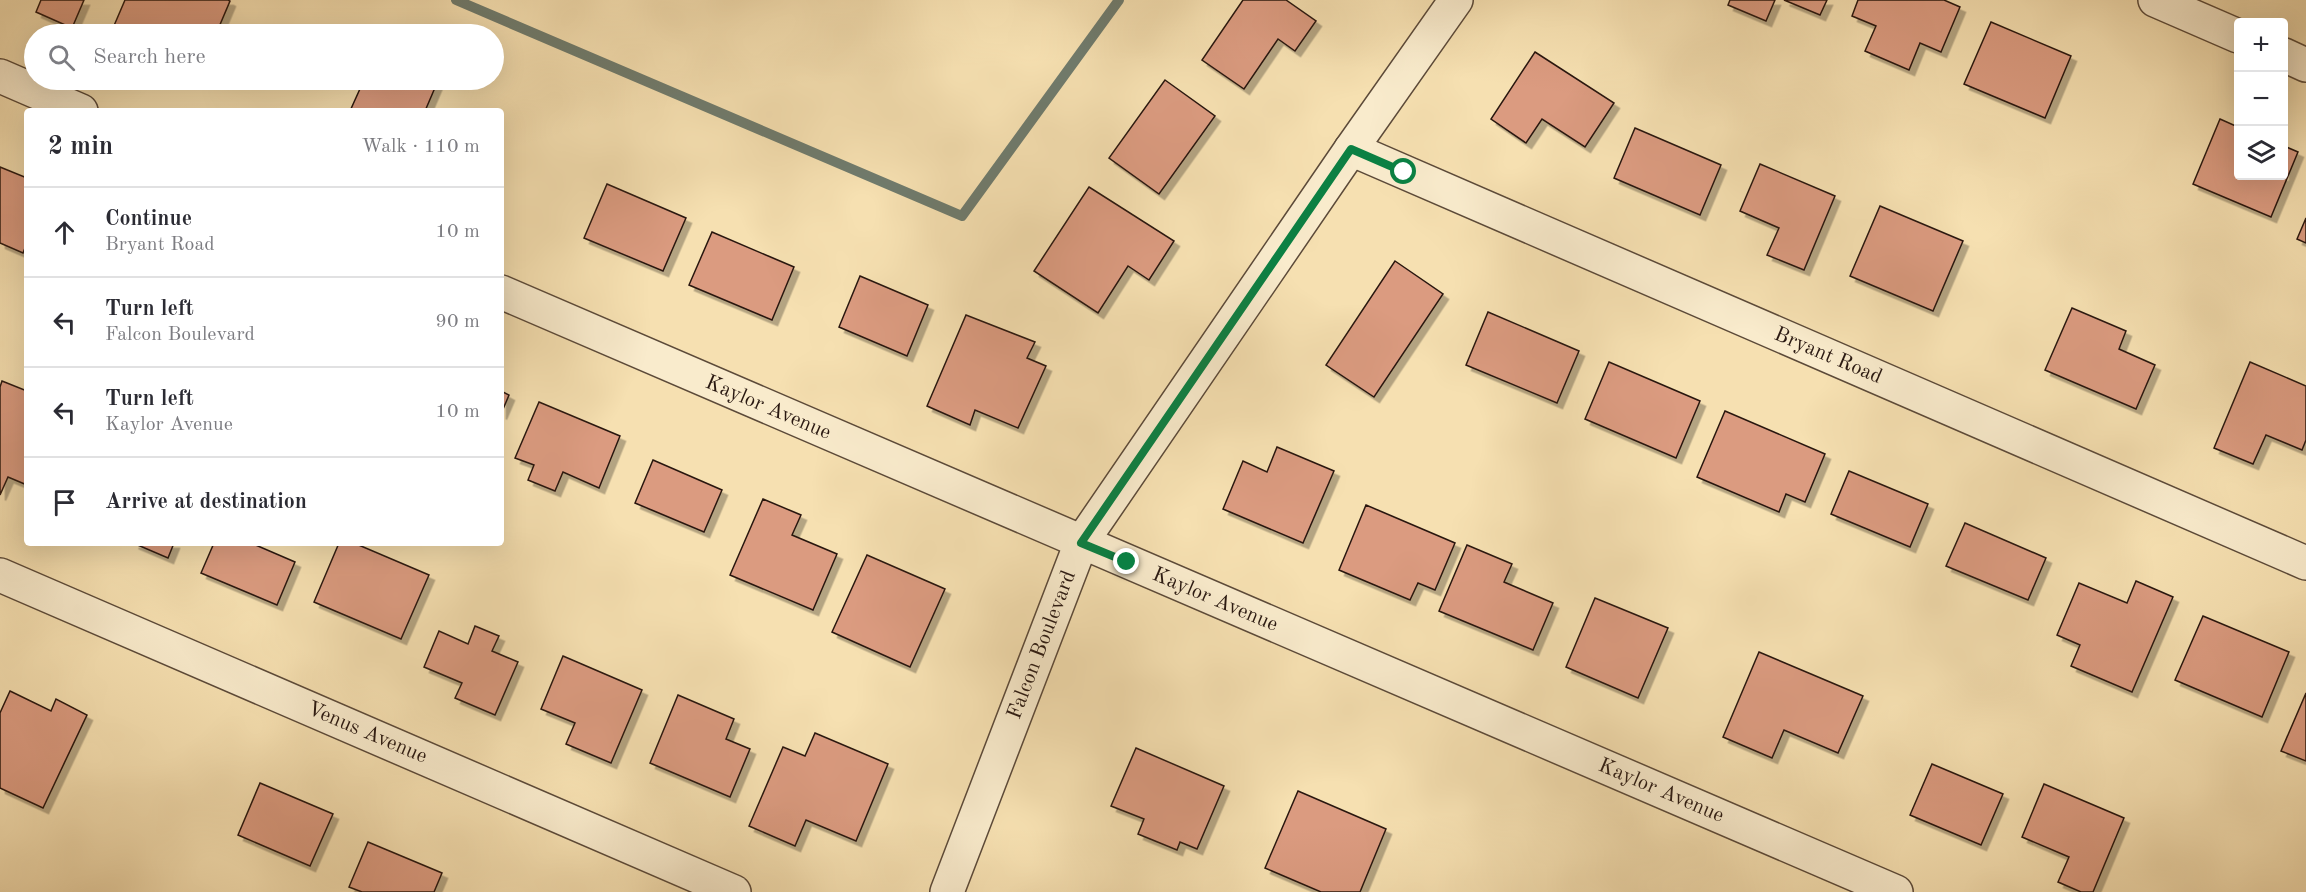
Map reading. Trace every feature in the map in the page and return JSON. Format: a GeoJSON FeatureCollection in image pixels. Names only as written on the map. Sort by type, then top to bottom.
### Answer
{"type":"FeatureCollection","features":[{"type":"Feature","properties":{"kind":"street","name":"Falcon Boulevard"},"geometry":{"type":"LineString","coordinates":[[947,892],[1081,543],[1456,0]]}},
{"type":"Feature","properties":{"kind":"street"},"geometry":{"type":"LineString","coordinates":[[2155,0],[2234,34]]}},
{"type":"Feature","properties":{"kind":"street"},"geometry":{"type":"LineString","coordinates":[[2288,57],[2306,65]]}},
{"type":"Feature","properties":{"kind":"street"},"geometry":{"type":"LineString","coordinates":[[0,76],[24,86]]}},
{"type":"Feature","properties":{"kind":"street"},"geometry":{"type":"LineString","coordinates":[[32,90],[74,108]]}},
{"type":"Feature","properties":{"kind":"street","name":"Bryant Road"},"geometry":{"type":"LineString","coordinates":[[1351,149],[2306,563]]}},
{"type":"Feature","properties":{"kind":"street","name":"Kaylor Avenue"},"geometry":{"type":"LineString","coordinates":[[504,293],[1896,892]]}},
{"type":"Feature","properties":{"kind":"street","name":"Venus Avenue"},"geometry":{"type":"LineString","coordinates":[[0,575],[734,892]]}},
{"type":"Feature","properties":{"kind":"building"},"geometry":{"type":"Polygon","coordinates":[[[41,0],[84,0],[74,24],[63,24],[36,12],[41,0]]]}},
{"type":"Feature","properties":{"kind":"building"},"geometry":{"type":"Polygon","coordinates":[[[125,0],[230,1],[220,24],[115,24],[125,0]]]}},
{"type":"Feature","properties":{"kind":"building"},"geometry":{"type":"Polygon","coordinates":[[[1243,0],[1286,0],[1316,21],[1295,51],[1278,39],[1244,89],[1202,60],[1243,0]]]}},
{"type":"Feature","properties":{"kind":"building"},"geometry":{"type":"Polygon","coordinates":[[[1730,0],[1775,0],[1766,21],[1728,5],[1730,0]]]}},
{"type":"Feature","properties":{"kind":"building"},"geometry":{"type":"Polygon","coordinates":[[[1784,0],[1827,0],[1820,15],[1784,0]]]}},
{"type":"Feature","properties":{"kind":"building"},"geometry":{"type":"Polygon","coordinates":[[[1858,0],[1944,0],[1960,7],[1941,52],[1920,43],[1909,70],[1865,51],[1876,26],[1852,16],[1858,0]]]}},
{"type":"Feature","properties":{"kind":"building"},"geometry":{"type":"Polygon","coordinates":[[[1991,22],[2071,56],[2045,118],[1964,84],[1991,22]]]}},
{"type":"Feature","properties":{"kind":"building"},"geometry":{"type":"Polygon","coordinates":[[[1535,52],[1614,103],[1585,147],[1542,119],[1526,143],[1491,119],[1535,52]]]}},
{"type":"Feature","properties":{"kind":"building"},"geometry":{"type":"Polygon","coordinates":[[[1165,80],[1215,116],[1159,194],[1109,158],[1165,80]]]}},
{"type":"Feature","properties":{"kind":"building"},"geometry":{"type":"Polygon","coordinates":[[[359,90],[434,90],[426,108],[351,108],[359,90]]]}},
{"type":"Feature","properties":{"kind":"building"},"geometry":{"type":"Polygon","coordinates":[[[2220,119],[2234,125],[2234,180],[2286,180],[2271,217],[2193,184],[2220,119]]]}},
{"type":"Feature","properties":{"kind":"building"},"geometry":{"type":"Polygon","coordinates":[[[1635,128],[1721,165],[1700,215],[1614,178],[1635,128]]]}},
{"type":"Feature","properties":{"kind":"building"},"geometry":{"type":"Polygon","coordinates":[[[2288,148],[2298,152],[2288,176],[2288,148]]]}},
{"type":"Feature","properties":{"kind":"building"},"geometry":{"type":"Polygon","coordinates":[[[1760,164],[1835,196],[1804,270],[1767,255],[1779,228],[1740,211],[1760,164]]]}},
{"type":"Feature","properties":{"kind":"building"},"geometry":{"type":"Polygon","coordinates":[[[0,167],[24,177],[24,250],[23,253],[0,243],[0,167]]]}},
{"type":"Feature","properties":{"kind":"building"},"geometry":{"type":"Polygon","coordinates":[[[607,184],[686,218],[663,271],[584,238],[607,184]]]}},
{"type":"Feature","properties":{"kind":"building"},"geometry":{"type":"Polygon","coordinates":[[[1089,187],[1174,241],[1149,280],[1128,266],[1098,313],[1034,271],[1089,187]]]}},
{"type":"Feature","properties":{"kind":"building"},"geometry":{"type":"Polygon","coordinates":[[[1880,206],[1963,241],[1933,311],[1850,276],[1880,206]]]}},
{"type":"Feature","properties":{"kind":"building"},"geometry":{"type":"Polygon","coordinates":[[[2306,218],[2306,243],[2297,239],[2306,218]]]}},
{"type":"Feature","properties":{"kind":"building"},"geometry":{"type":"Polygon","coordinates":[[[712,232],[794,267],[772,320],[689,285],[712,232]]]}},
{"type":"Feature","properties":{"kind":"building"},"geometry":{"type":"Polygon","coordinates":[[[1395,261],[1443,294],[1374,397],[1326,365],[1395,261]]]}},
{"type":"Feature","properties":{"kind":"building"},"geometry":{"type":"Polygon","coordinates":[[[860,276],[928,305],[907,356],[839,327],[860,276]]]}},
{"type":"Feature","properties":{"kind":"building"},"geometry":{"type":"Polygon","coordinates":[[[2072,308],[2126,331],[2119,349],[2155,365],[2136,409],[2045,370],[2072,308]]]}},
{"type":"Feature","properties":{"kind":"building"},"geometry":{"type":"Polygon","coordinates":[[[1488,312],[1579,351],[1557,403],[1466,365],[1488,312]]]}},
{"type":"Feature","properties":{"kind":"building"},"geometry":{"type":"Polygon","coordinates":[[[966,315],[1035,342],[1027,358],[1046,366],[1018,428],[975,410],[970,425],[927,406],[966,315]]]}},
{"type":"Feature","properties":{"kind":"building"},"geometry":{"type":"Polygon","coordinates":[[[1609,362],[1700,401],[1676,458],[1585,419],[1609,362]]]}},
{"type":"Feature","properties":{"kind":"building"},"geometry":{"type":"Polygon","coordinates":[[[2250,362],[2306,386],[2306,440],[2302,450],[2266,435],[2253,464],[2214,448],[2250,362]]]}},
{"type":"Feature","properties":{"kind":"building"},"geometry":{"type":"Polygon","coordinates":[[[2,381],[24,390],[24,484],[8,477],[0,495],[0,387],[2,381]]]}},
{"type":"Feature","properties":{"kind":"building"},"geometry":{"type":"Polygon","coordinates":[[[504,392],[509,395],[504,407],[504,392]]]}},
{"type":"Feature","properties":{"kind":"building"},"geometry":{"type":"Polygon","coordinates":[[[539,402],[620,436],[599,488],[563,472],[555,491],[528,480],[534,465],[515,458],[539,402]]]}},
{"type":"Feature","properties":{"kind":"building"},"geometry":{"type":"Polygon","coordinates":[[[1725,411],[1825,454],[1805,502],[1786,494],[1779,512],[1697,477],[1725,411]]]}},
{"type":"Feature","properties":{"kind":"building"},"geometry":{"type":"Polygon","coordinates":[[[1277,447],[1334,471],[1303,543],[1223,509],[1243,461],[1267,472],[1277,447]]]}},
{"type":"Feature","properties":{"kind":"building"},"geometry":{"type":"Polygon","coordinates":[[[653,460],[722,490],[704,532],[635,503],[653,460]]]}},
{"type":"Feature","properties":{"kind":"building"},"geometry":{"type":"Polygon","coordinates":[[[1849,471],[1928,504],[1910,547],[1831,514],[1849,471]]]}},
{"type":"Feature","properties":{"kind":"building"},"geometry":{"type":"Polygon","coordinates":[[[763,499],[801,515],[792,535],[837,554],[813,610],[730,575],[763,499]]]}},
{"type":"Feature","properties":{"kind":"building"},"geometry":{"type":"Polygon","coordinates":[[[1366,505],[1455,543],[1435,590],[1418,583],[1410,600],[1339,570],[1366,505]]]}},
{"type":"Feature","properties":{"kind":"building"},"geometry":{"type":"Polygon","coordinates":[[[1965,523],[2046,558],[2028,600],[1946,566],[1965,523]]]}},
{"type":"Feature","properties":{"kind":"building"},"geometry":{"type":"Polygon","coordinates":[[[1467,545],[1512,564],[1504,582],[1553,603],[1533,650],[1439,611],[1467,545]]]}},
{"type":"Feature","properties":{"kind":"building"},"geometry":{"type":"Polygon","coordinates":[[[140,546],[173,546],[168,558],[140,546]]]}},
{"type":"Feature","properties":{"kind":"building"},"geometry":{"type":"Polygon","coordinates":[[[213,546],[258,546],[295,562],[277,605],[201,573],[213,546]]]}},
{"type":"Feature","properties":{"kind":"building"},"geometry":{"type":"Polygon","coordinates":[[[338,546],[361,546],[429,575],[401,639],[314,602],[338,546]]]}},
{"type":"Feature","properties":{"kind":"building"},"geometry":{"type":"Polygon","coordinates":[[[867,555],[945,589],[910,667],[832,632],[867,555]]]}},
{"type":"Feature","properties":{"kind":"building"},"geometry":{"type":"Polygon","coordinates":[[[2136,581],[2173,597],[2132,692],[2071,666],[2080,645],[2057,635],[2079,583],[2127,603],[2136,581]]]}},
{"type":"Feature","properties":{"kind":"building"},"geometry":{"type":"Polygon","coordinates":[[[1595,598],[1668,628],[1638,698],[1566,667],[1595,598]]]}},
{"type":"Feature","properties":{"kind":"building"},"geometry":{"type":"Polygon","coordinates":[[[2203,616],[2289,652],[2262,717],[2175,680],[2203,616]]]}},
{"type":"Feature","properties":{"kind":"building"},"geometry":{"type":"Polygon","coordinates":[[[475,626],[499,636],[492,651],[518,662],[495,715],[455,698],[462,683],[424,667],[439,631],[468,644],[475,626]]]}},
{"type":"Feature","properties":{"kind":"building"},"geometry":{"type":"Polygon","coordinates":[[[1759,652],[1863,696],[1838,753],[1784,730],[1772,758],[1723,737],[1759,652]]]}},
{"type":"Feature","properties":{"kind":"building"},"geometry":{"type":"Polygon","coordinates":[[[563,656],[642,690],[611,763],[566,744],[575,723],[541,709],[563,656]]]}},
{"type":"Feature","properties":{"kind":"building"},"geometry":{"type":"Polygon","coordinates":[[[10,691],[51,711],[56,699],[87,715],[43,808],[0,788],[0,713],[10,691]]]}},
{"type":"Feature","properties":{"kind":"building"},"geometry":{"type":"Polygon","coordinates":[[[2306,693],[2306,761],[2281,751],[2306,693]]]}},
{"type":"Feature","properties":{"kind":"building"},"geometry":{"type":"Polygon","coordinates":[[[678,695],[734,719],[726,739],[750,749],[730,797],[650,763],[678,695]]]}},
{"type":"Feature","properties":{"kind":"building"},"geometry":{"type":"Polygon","coordinates":[[[815,733],[888,764],[856,841],[806,820],[795,846],[749,826],[783,747],[805,756],[815,733]]]}},
{"type":"Feature","properties":{"kind":"building"},"geometry":{"type":"Polygon","coordinates":[[[1136,748],[1224,786],[1197,849],[1180,842],[1177,850],[1138,834],[1144,819],[1111,806],[1136,748]]]}},
{"type":"Feature","properties":{"kind":"building"},"geometry":{"type":"Polygon","coordinates":[[[1932,764],[2003,794],[1981,845],[1910,815],[1932,764]]]}},
{"type":"Feature","properties":{"kind":"building"},"geometry":{"type":"Polygon","coordinates":[[[260,783],[333,814],[310,866],[238,835],[260,783]]]}},
{"type":"Feature","properties":{"kind":"building"},"geometry":{"type":"Polygon","coordinates":[[[2044,784],[2124,818],[2093,892],[2081,892],[2058,882],[2069,857],[2022,837],[2044,784]]]}},
{"type":"Feature","properties":{"kind":"building"},"geometry":{"type":"Polygon","coordinates":[[[1298,791],[1386,829],[1360,892],[1321,892],[1265,868],[1298,791]]]}},
{"type":"Feature","properties":{"kind":"building"},"geometry":{"type":"Polygon","coordinates":[[[368,842],[442,873],[434,892],[362,892],[349,887],[368,842]]]}},
{"type":"Feature","properties":{"kind":"waterway"},"geometry":{"type":"LineString","coordinates":[[456,0],[962,216],[1119,0]]}},
{"type":"Feature","properties":{"kind":"route"},"geometry":{"type":"LineString","coordinates":[[1127,562],[1081,543],[1351,149],[1404,172]]}}]}
